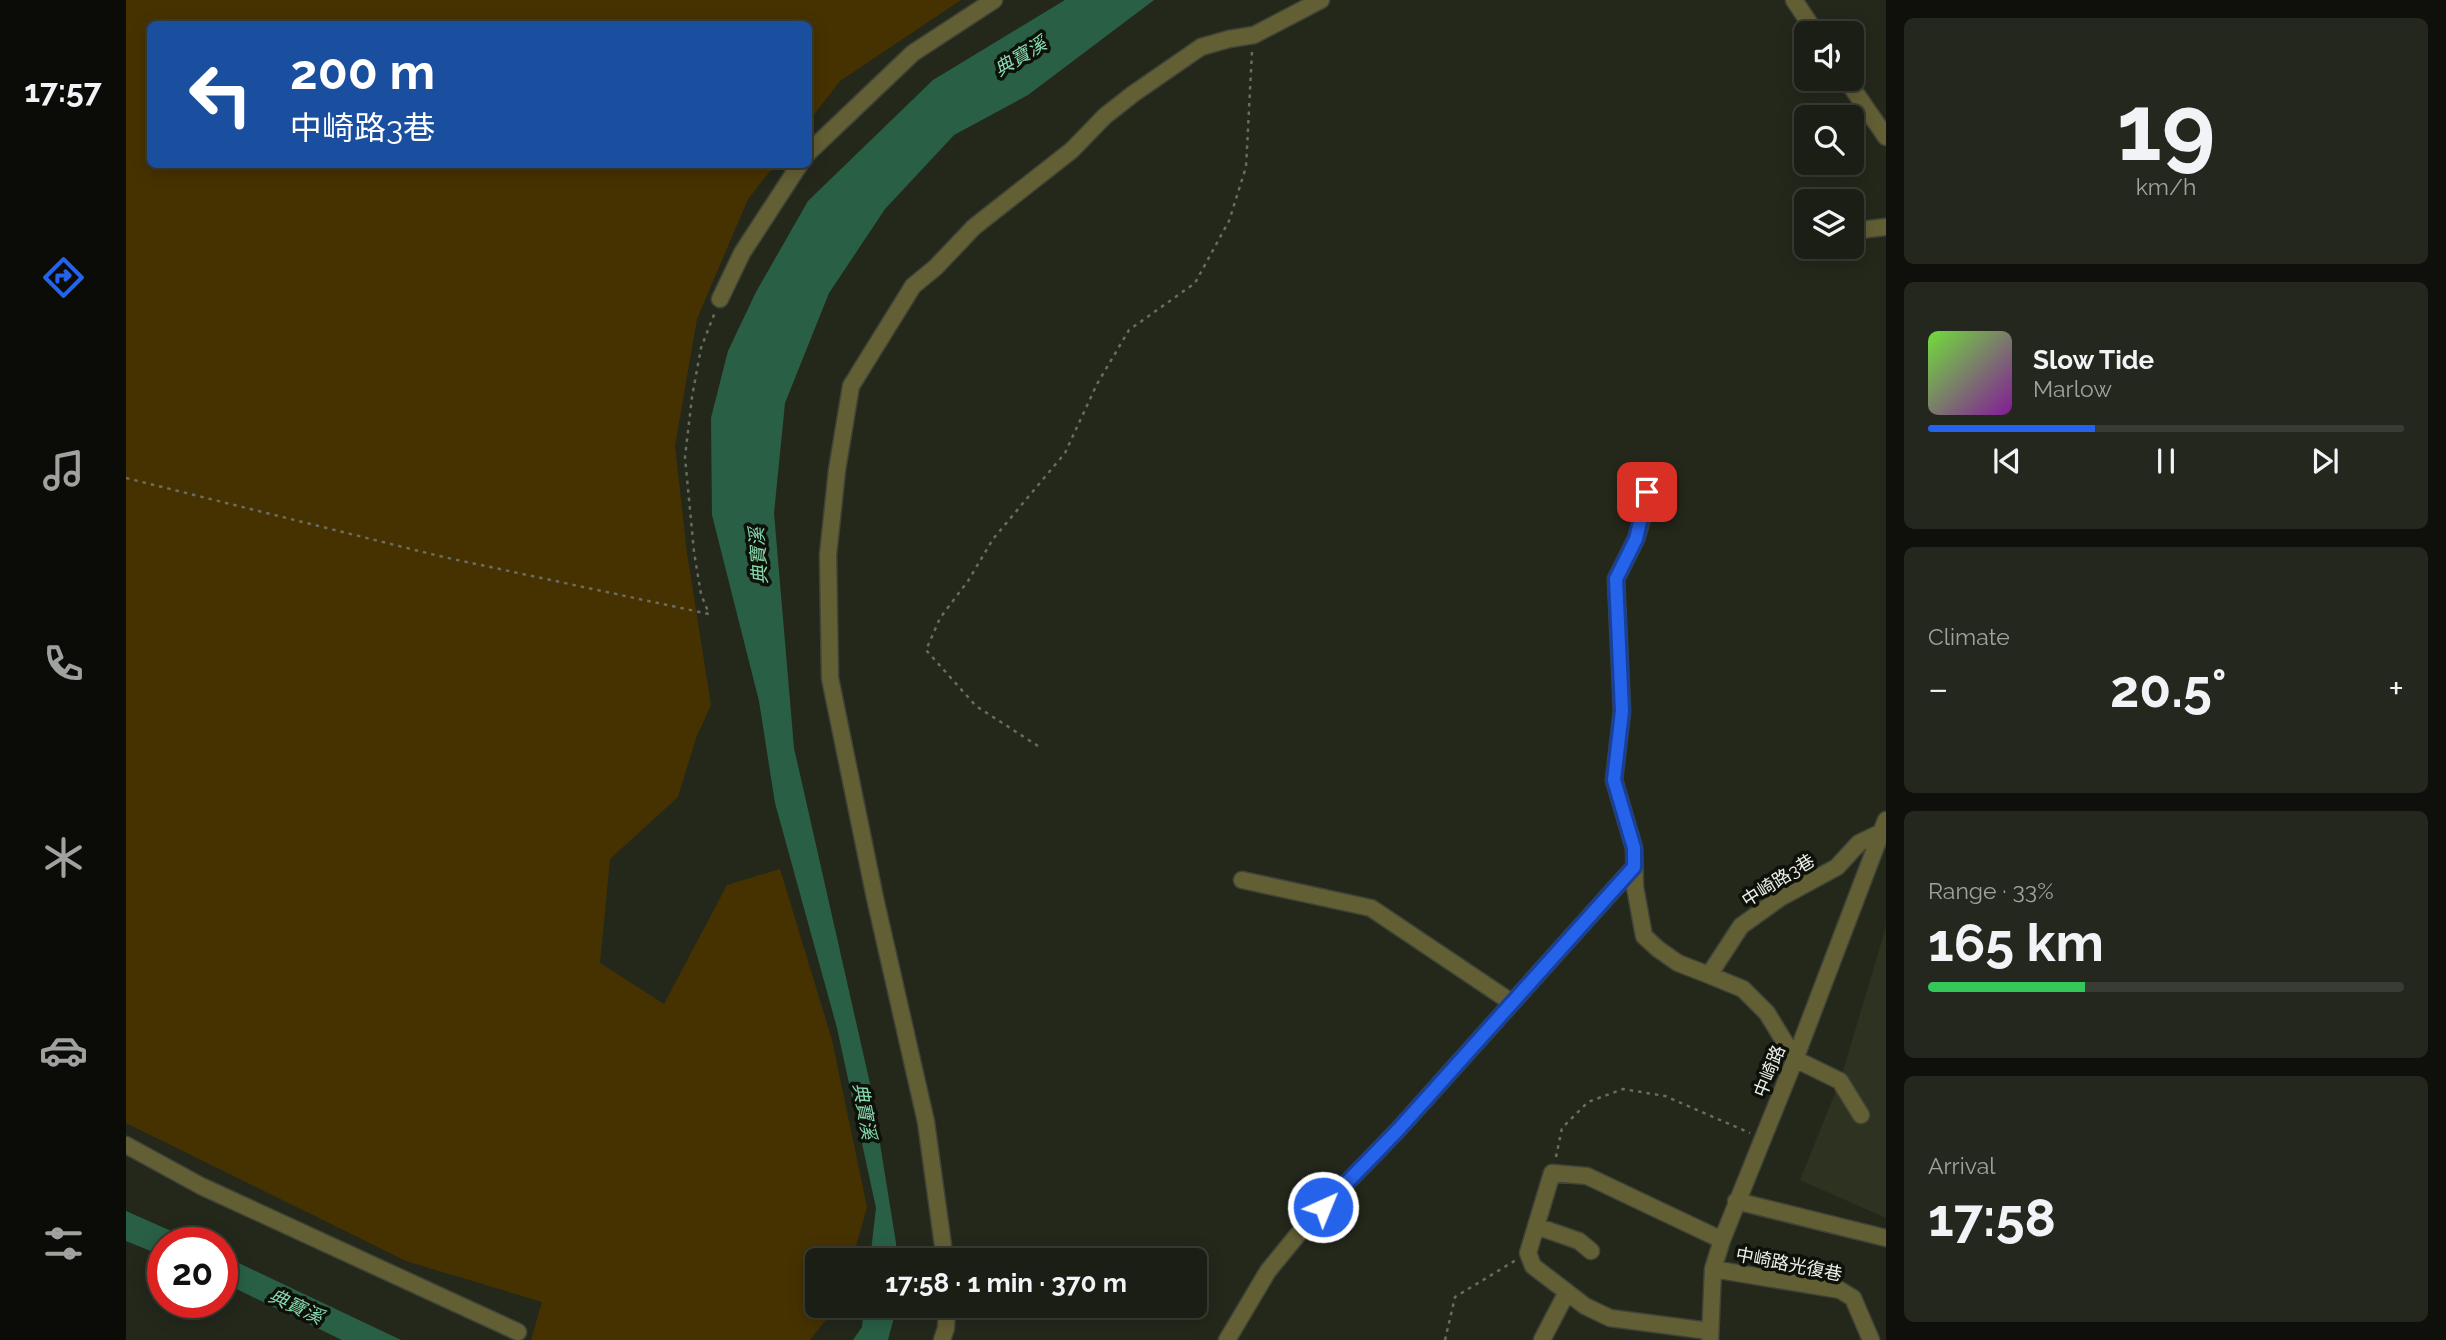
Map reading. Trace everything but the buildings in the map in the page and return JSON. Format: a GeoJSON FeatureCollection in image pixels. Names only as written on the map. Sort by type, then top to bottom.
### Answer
{"type":"FeatureCollection","features":[{"type":"Feature","properties":{"kind":"street"},"geometry":{"type":"LineString","coordinates":[[812,149],[912,53],[994,0]]}},
{"type":"Feature","properties":{"kind":"street"},"geometry":{"type":"LineString","coordinates":[[943,1248],[926,1122],[875,898],[830,678],[828,555],[837,470],[851,386],[913,286],[936,267],[974,227],[1072,150],[1133,94],[1201,47],[1254,35],[1321,0]]}},
{"type":"Feature","properties":{"kind":"street"},"geometry":{"type":"LineString","coordinates":[[1794,0],[1808,21]]}},
{"type":"Feature","properties":{"kind":"street"},"geometry":{"type":"LineString","coordinates":[[1854,91],[1886,137]]}},
{"type":"Feature","properties":{"kind":"street"},"geometry":{"type":"LineString","coordinates":[[720,299],[742,253],[797,168]]}},
{"type":"Feature","properties":{"kind":"street"},"geometry":{"type":"LineString","coordinates":[[1864,230],[1886,227]]}},
{"type":"Feature","properties":{"kind":"street"},"geometry":{"type":"LineString","coordinates":[[1651,472],[1636,539],[1616,579],[1622,711],[1614,780],[1634,848],[1634,867],[1644,936],[1678,962],[1743,989],[1767,1013],[1795,1059],[1840,1081],[1861,1115]]}},
{"type":"Feature","properties":{"kind":"street","name":"中崎路3巷"},"geometry":{"type":"LineString","coordinates":[[1709,975],[1741,926],[1780,898],[1837,867],[1859,843],[1884,826]]}},
{"type":"Feature","properties":{"kind":"street","name":"中崎路"},"geometry":{"type":"LineString","coordinates":[[1710,1335],[1713,1269],[1722,1240],[1884,826]]}},
{"type":"Feature","properties":{"kind":"street"},"geometry":{"type":"LineString","coordinates":[[1227,1340],[1268,1271],[1304,1227],[1398,1130],[1634,867]]}},
{"type":"Feature","properties":{"kind":"street"},"geometry":{"type":"LineString","coordinates":[[1242,880],[1371,908],[1511,1002]]}},
{"type":"Feature","properties":{"kind":"street"},"geometry":{"type":"LineString","coordinates":[[126,1146],[201,1186],[518,1332]]}},
{"type":"Feature","properties":{"kind":"street"},"geometry":{"type":"LineString","coordinates":[[1710,1335],[1610,1318],[1585,1306],[1533,1266],[1528,1253],[1552,1173],[1587,1176],[1722,1240]]}},
{"type":"Feature","properties":{"kind":"street"},"geometry":{"type":"LineString","coordinates":[[1736,1202],[1886,1238]]}},
{"type":"Feature","properties":{"kind":"street"},"geometry":{"type":"LineString","coordinates":[[1536,1226],[1578,1241],[1591,1251]]}},
{"type":"Feature","properties":{"kind":"street","name":"中崎路光復巷"},"geometry":{"type":"LineString","coordinates":[[1713,1269],[1840,1290],[1853,1298],[1871,1340]]}},
{"type":"Feature","properties":{"kind":"street"},"geometry":{"type":"LineString","coordinates":[[1542,1340],[1567,1292]]}},
{"type":"Feature","properties":{"kind":"street"},"geometry":{"type":"LineString","coordinates":[[942,1340],[946,1318]]}},
{"type":"Feature","properties":{"kind":"path"},"geometry":{"type":"LineString","coordinates":[[1038,747],[976,706],[926,650],[940,618],[968,581],[993,539],[1065,453],[1097,384],[1129,330],[1195,283],[1229,221],[1246,167],[1254,35]]}},
{"type":"Feature","properties":{"kind":"path"},"geometry":{"type":"LineString","coordinates":[[126,478],[439,556],[709,614],[701,594],[694,552],[685,457],[701,348],[720,299]]}},
{"type":"Feature","properties":{"kind":"path"},"geometry":{"type":"LineString","coordinates":[[1552,1173],[1562,1128],[1588,1102],[1623,1090],[1665,1096],[1762,1139]]}},
{"type":"Feature","properties":{"kind":"path"},"geometry":{"type":"LineString","coordinates":[[1445,1340],[1455,1297],[1528,1253]]}},
{"type":"Feature","properties":{"kind":"shaded area"},"geometry":{"type":"Polygon","coordinates":[[[126,0],[961,0],[840,81],[812,117],[812,21],[147,21],[147,168],[773,168],[748,199],[697,319],[675,446],[687,553],[711,705],[696,738],[678,797],[610,859],[600,963],[664,1004],[727,885],[780,869],[832,1040],[867,1207],[855,1248],[805,1248],[805,1318],[827,1318],[810,1340],[531,1340],[542,1302],[406,1261],[126,1123],[126,0]]]}},
{"type":"Feature","properties":{"kind":"shaded area"},"geometry":{"type":"Polygon","coordinates":[[[1886,927],[1886,1218],[1800,1180],[1840,1081],[1886,927]]]}},
{"type":"Feature","properties":{"kind":"water","name":"典寶溪"},"geometry":{"type":"Polygon","coordinates":[[[1065,0],[1154,0],[1028,95],[954,135],[885,209],[829,293],[785,403],[774,513],[794,748],[871,1088],[896,1243],[896,1248],[871,1248],[876,1208],[837,1028],[775,803],[759,701],[712,515],[711,418],[728,351],[756,292],[808,201],[933,80],[1065,0]]]}},
{"type":"Feature","properties":{"kind":"water"},"geometry":{"type":"Polygon","coordinates":[[[126,1211],[162,1227],[147,1227],[147,1250],[126,1241],[126,1211]]]}},
{"type":"Feature","properties":{"kind":"water","name":"典寶溪"},"geometry":{"type":"Polygon","coordinates":[[[238,1263],[401,1340],[342,1340],[238,1290],[238,1263]]]}},
{"type":"Feature","properties":{"kind":"water"},"geometry":{"type":"Polygon","coordinates":[[[863,1318],[894,1318],[888,1340],[853,1340],[862,1327],[863,1318]]]}},
{"type":"Feature","properties":{"kind":"route"},"geometry":{"type":"LineString","coordinates":[[1323,1207],[1398,1130],[1634,867],[1634,848],[1614,780],[1622,711],[1616,579],[1636,539],[1647,492]]}}]}
